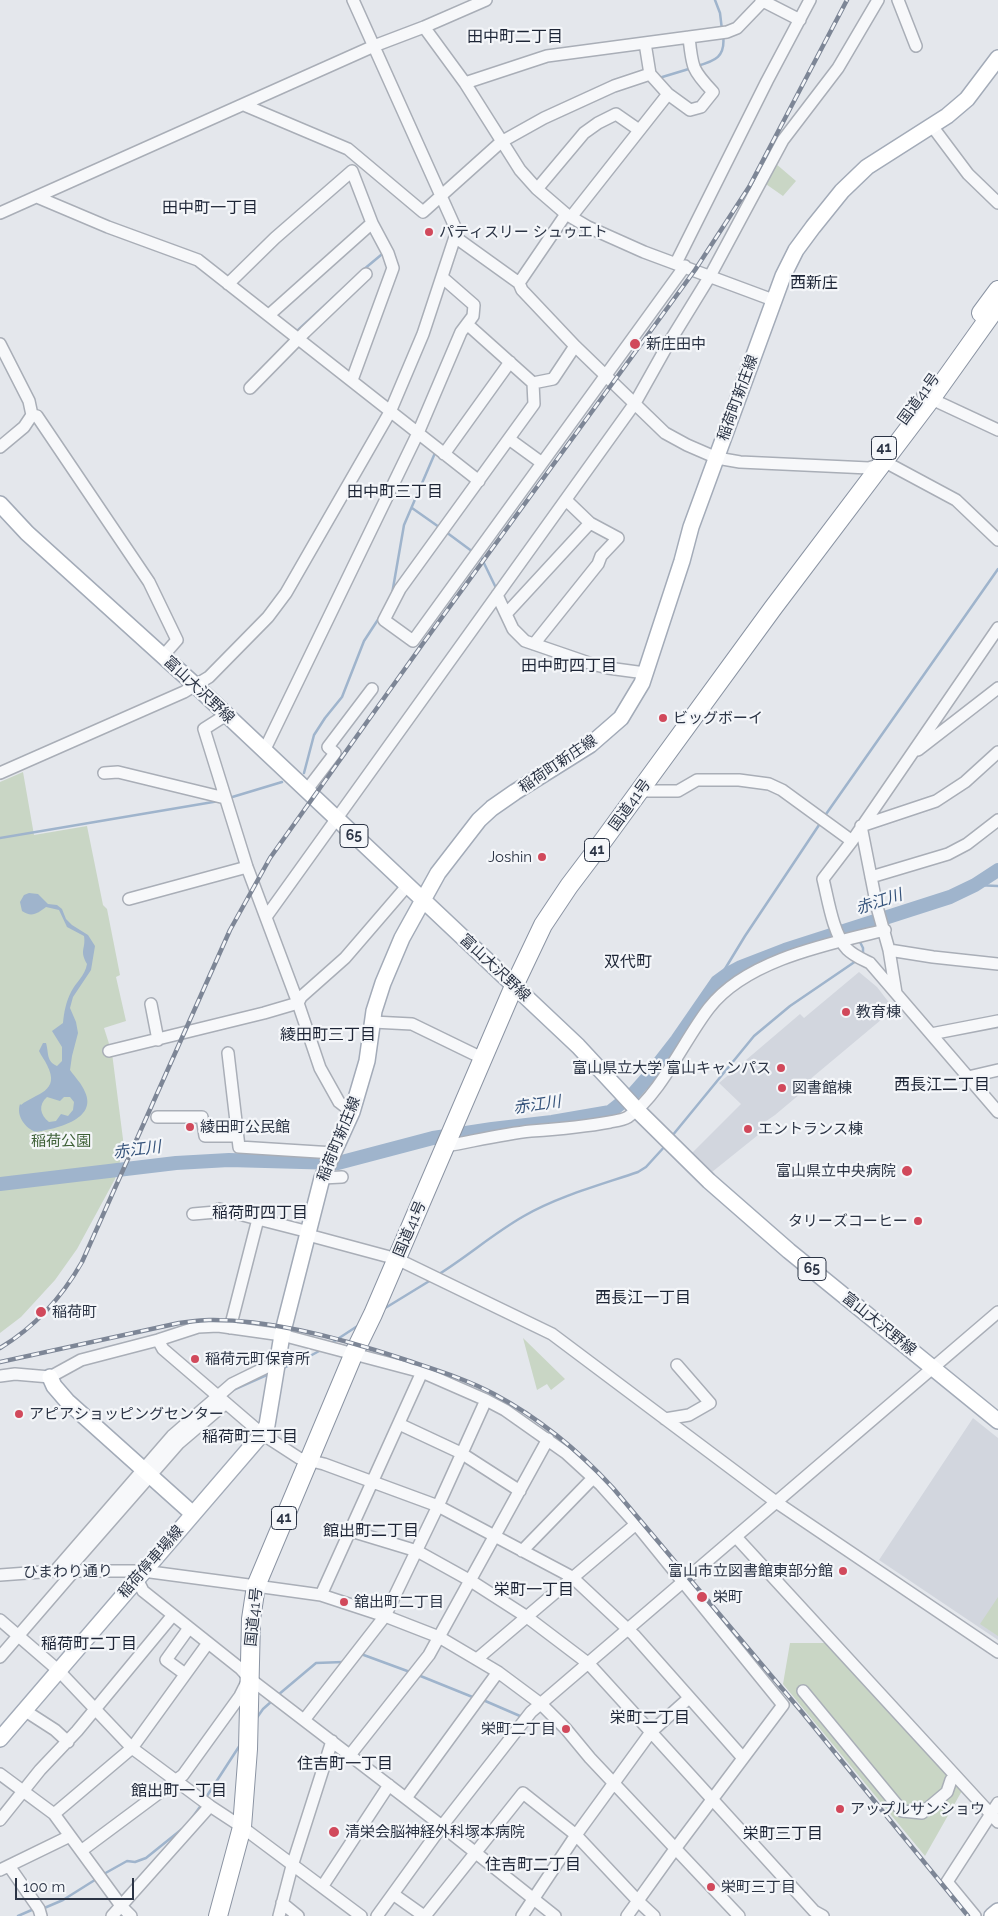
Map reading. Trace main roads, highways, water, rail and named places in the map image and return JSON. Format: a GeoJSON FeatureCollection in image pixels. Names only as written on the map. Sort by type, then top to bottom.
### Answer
{"type":"FeatureCollection","features":[{"type":"Feature","properties":{"kind":"highway","name":"国道41号"},"geometry":{"type":"LineString","coordinates":[[927,397],[998,290]]}},
{"type":"Feature","properties":{"kind":"highway","name":"国道41号"},"geometry":{"type":"LineString","coordinates":[[218,1916],[242,1827],[248,1749],[251,1619],[256,1586],[296,1487],[309,1462],[354,1353],[460,1114],[514,986],[543,925],[568,886],[640,791],[876,465],[998,306]]}},
{"type":"Feature","properties":{"kind":"main road","name":"稲荷町新庄線"},"geometry":{"type":"LineString","coordinates":[[193,1514],[262,1434],[267,1425],[282,1335],[322,1178],[352,1112],[367,1060],[374,1010],[402,938],[438,873],[479,820],[515,792],[590,745],[621,718],[642,683],[682,561],[691,527],[773,300],[796,250],[851,181],[867,167],[947,116],[967,99],[998,58]]}},
{"type":"Feature","properties":{"kind":"main road","name":"富山大沢野線"},"geometry":{"type":"LineString","coordinates":[[0,504],[27,533],[195,685],[423,902],[578,1046],[688,1162],[738,1208],[998,1421]]}},
{"type":"Feature","properties":{"kind":"main road","name":"稲荷停車場線"},"geometry":{"type":"LineString","coordinates":[[0,1738],[193,1514],[67,1401],[54,1386],[50,1377]]}},
{"type":"Feature","properties":{"kind":"main road"},"geometry":{"type":"LineString","coordinates":[[992,1916],[998,1911]]}},
{"type":"Feature","properties":{"kind":"water"},"geometry":{"type":"Polygon","coordinates":[[[29,893],[38,894],[48,904],[57,905],[62,909],[66,919],[88,935],[95,946],[91,970],[73,997],[70,1008],[78,1033],[70,1070],[85,1092],[87,1102],[85,1110],[72,1121],[36,1132],[28,1128],[22,1121],[19,1113],[20,1104],[45,1091],[51,1081],[51,1074],[39,1051],[43,1043],[46,1043],[53,1064],[57,1066],[62,1061],[62,1047],[52,1031],[63,1023],[69,996],[87,964],[83,952],[84,936],[67,927],[59,910],[46,907],[38,913],[32,914],[22,911],[20,902],[24,895],[29,893]],[[47,1097],[42,1103],[42,1113],[49,1122],[56,1121],[61,1114],[68,1116],[73,1110],[74,1102],[70,1097],[64,1097],[60,1101],[47,1097]]]}},
{"type":"Feature","properties":{"kind":"waterway"},"geometry":{"type":"LineString","coordinates":[[715,0],[720,13],[722,30]]}},
{"type":"Feature","properties":{"kind":"waterway"},"geometry":{"type":"LineString","coordinates":[[697,66],[718,57],[723,48],[723,35]]}},
{"type":"Feature","properties":{"kind":"waterway"},"geometry":{"type":"LineString","coordinates":[[659,78],[692,68]]}},
{"type":"Feature","properties":{"kind":"waterway"},"geometry":{"type":"LineString","coordinates":[[363,270],[381,255]]}},
{"type":"Feature","properties":{"kind":"waterway"},"geometry":{"type":"LineString","coordinates":[[298,333],[297,331],[346,286]]}},
{"type":"Feature","properties":{"kind":"waterway"},"geometry":{"type":"LineString","coordinates":[[392,594],[404,525],[435,453]]}},
{"type":"Feature","properties":{"kind":"waterway"},"geometry":{"type":"LineString","coordinates":[[412,508],[439,527]]}},
{"type":"Feature","properties":{"kind":"waterway"},"geometry":{"type":"LineString","coordinates":[[446,532],[473,552]]}},
{"type":"Feature","properties":{"kind":"waterway"},"geometry":{"type":"LineString","coordinates":[[478,555],[481,557],[497,590]]}},
{"type":"Feature","properties":{"kind":"waterway"},"geometry":{"type":"LineString","coordinates":[[824,817],[998,569]]}},
{"type":"Feature","properties":{"kind":"waterway"},"geometry":{"type":"LineString","coordinates":[[304,773],[314,735],[342,697],[364,641],[379,618]]}},
{"type":"Feature","properties":{"kind":"waterway"},"geometry":{"type":"LineString","coordinates":[[229,798],[282,782]]}},
{"type":"Feature","properties":{"kind":"waterway"},"geometry":{"type":"LineString","coordinates":[[0,838],[219,801]]}},
{"type":"Feature","properties":{"kind":"waterway"},"geometry":{"type":"LineString","coordinates":[[717,982],[745,936],[821,822]]}},
{"type":"Feature","properties":{"kind":"waterway","name":"赤江川"},"geometry":{"type":"LineString","coordinates":[[0,1184],[176,1163],[229,1160],[338,1163],[433,1138],[610,1112],[634,1093],[649,1076],[677,1040],[717,982],[728,974],[785,950],[950,897],[975,885],[998,870]]}},
{"type":"Feature","properties":{"kind":"waterway"},"geometry":{"type":"LineString","coordinates":[[975,885],[998,886]]}},
{"type":"Feature","properties":{"kind":"waterway"},"geometry":{"type":"LineString","coordinates":[[859,940],[863,948],[863,956]]}},
{"type":"Feature","properties":{"kind":"waterway"},"geometry":{"type":"LineString","coordinates":[[672,1136],[754,1036],[790,1006],[856,961]]}},
{"type":"Feature","properties":{"kind":"waterway"},"geometry":{"type":"LineString","coordinates":[[439,1274],[502,1230],[537,1209],[580,1191],[638,1172],[646,1167],[666,1145]]}},
{"type":"Feature","properties":{"kind":"waterway"},"geometry":{"type":"LineString","coordinates":[[382,1310],[431,1280]]}},
{"type":"Feature","properties":{"kind":"waterway"},"geometry":{"type":"LineString","coordinates":[[330,1344],[359,1325]]}},
{"type":"Feature","properties":{"kind":"waterway"},"geometry":{"type":"LineString","coordinates":[[283,1368],[321,1350]]}},
{"type":"Feature","properties":{"kind":"waterway"},"geometry":{"type":"LineString","coordinates":[[233,1390],[269,1374]]}},
{"type":"Feature","properties":{"kind":"waterway"},"geometry":{"type":"LineString","coordinates":[[361,1654],[410,1672]]}},
{"type":"Feature","properties":{"kind":"waterway"},"geometry":{"type":"LineString","coordinates":[[278,1695],[316,1663],[343,1662]]}},
{"type":"Feature","properties":{"kind":"waterway"},"geometry":{"type":"LineString","coordinates":[[418,1675],[475,1698]]}},
{"type":"Feature","properties":{"kind":"waterway"},"geometry":{"type":"LineString","coordinates":[[483,1700],[520,1716]]}},
{"type":"Feature","properties":{"kind":"waterway"},"geometry":{"type":"LineString","coordinates":[[256,1719],[272,1701]]}},
{"type":"Feature","properties":{"kind":"waterway"},"geometry":{"type":"LineString","coordinates":[[205,1799],[240,1745]]}},
{"type":"Feature","properties":{"kind":"waterway"},"geometry":{"type":"LineString","coordinates":[[192,1818],[202,1804]]}},
{"type":"Feature","properties":{"kind":"waterway"},"geometry":{"type":"LineString","coordinates":[[102,1875],[127,1861],[135,1862],[146,1858],[182,1829]]}},
{"type":"Feature","properties":{"kind":"waterway"},"geometry":{"type":"LineString","coordinates":[[42,1909],[63,1900],[98,1878]]}},
{"type":"Feature","properties":{"kind":"waterway"},"geometry":{"type":"LineString","coordinates":[[18,1916],[34,1909]]}},
{"type":"Feature","properties":{"kind":"railway"},"geometry":{"type":"LineString","coordinates":[[0,1348],[25,1331],[47,1310],[66,1287],[82,1262],[230,930],[270,858],[424,642],[695,270],[749,187],[847,0]]}},
{"type":"Feature","properties":{"kind":"railway"},"geometry":{"type":"LineString","coordinates":[[0,1362],[179,1323],[205,1320],[258,1323],[309,1332],[383,1352],[462,1379],[511,1403],[558,1436],[613,1488],[801,1711],[968,1916]]}},
{"type":"Feature","properties":{"kind":"place","name":"パティスリー シュゥエト"},"geometry":{"type":"Point","coordinates":[429,232]}},
{"type":"Feature","properties":{"kind":"place","name":"新庄田中"},"geometry":{"type":"Point","coordinates":[635,344]}},
{"type":"Feature","properties":{"kind":"place","name":"ビッグボーイ"},"geometry":{"type":"Point","coordinates":[663,718]}},
{"type":"Feature","properties":{"kind":"place","name":"Joshin"},"geometry":{"type":"Point","coordinates":[542,857]}},
{"type":"Feature","properties":{"kind":"place","name":"教育棟"},"geometry":{"type":"Point","coordinates":[846,1012]}},
{"type":"Feature","properties":{"kind":"place","name":"富山県立大学 富山キャンパス"},"geometry":{"type":"Point","coordinates":[781,1068]}},
{"type":"Feature","properties":{"kind":"place","name":"図書館棟"},"geometry":{"type":"Point","coordinates":[782,1088]}},
{"type":"Feature","properties":{"kind":"place","name":"綾田町公民館"},"geometry":{"type":"Point","coordinates":[190,1127]}},
{"type":"Feature","properties":{"kind":"place","name":"エントランス棟"},"geometry":{"type":"Point","coordinates":[748,1129]}},
{"type":"Feature","properties":{"kind":"place","name":"富山県立中央病院"},"geometry":{"type":"Point","coordinates":[907,1171]}},
{"type":"Feature","properties":{"kind":"place","name":"タリーズコーヒー"},"geometry":{"type":"Point","coordinates":[918,1221]}},
{"type":"Feature","properties":{"kind":"place","name":"稲荷町"},"geometry":{"type":"Point","coordinates":[41,1312]}},
{"type":"Feature","properties":{"kind":"place","name":"稲荷元町保育所"},"geometry":{"type":"Point","coordinates":[195,1359]}},
{"type":"Feature","properties":{"kind":"place","name":"アピアショッピングセンター"},"geometry":{"type":"Point","coordinates":[19,1414]}},
{"type":"Feature","properties":{"kind":"place","name":"富山市立図書館東部分館"},"geometry":{"type":"Point","coordinates":[843,1571]}},
{"type":"Feature","properties":{"kind":"place","name":"栄町"},"geometry":{"type":"Point","coordinates":[702,1597]}},
{"type":"Feature","properties":{"kind":"place","name":"舘出町二丁目"},"geometry":{"type":"Point","coordinates":[344,1602]}},
{"type":"Feature","properties":{"kind":"place","name":"栄町二丁目"},"geometry":{"type":"Point","coordinates":[566,1729]}},
{"type":"Feature","properties":{"kind":"place","name":"アップルサンショウ"},"geometry":{"type":"Point","coordinates":[840,1809]}},
{"type":"Feature","properties":{"kind":"place","name":"清栄会脳神経外科塚本病院"},"geometry":{"type":"Point","coordinates":[334,1832]}},
{"type":"Feature","properties":{"kind":"place","name":"栄町三丁目"},"geometry":{"type":"Point","coordinates":[711,1887]}},
{"type":"Feature","properties":{"kind":"district","name":"田中町二丁目"},"geometry":{"type":"Point","coordinates":[515,37]}},
{"type":"Feature","properties":{"kind":"district","name":"田中町一丁目"},"geometry":{"type":"Point","coordinates":[210,208]}},
{"type":"Feature","properties":{"kind":"district","name":"西新庄"},"geometry":{"type":"Point","coordinates":[814,283]}},
{"type":"Feature","properties":{"kind":"district","name":"田中町三丁目"},"geometry":{"type":"Point","coordinates":[395,492]}},
{"type":"Feature","properties":{"kind":"district","name":"田中町四丁目"},"geometry":{"type":"Point","coordinates":[569,666]}},
{"type":"Feature","properties":{"kind":"district","name":"双代町"},"geometry":{"type":"Point","coordinates":[628,962]}},
{"type":"Feature","properties":{"kind":"district","name":"綾田町三丁目"},"geometry":{"type":"Point","coordinates":[328,1035]}},
{"type":"Feature","properties":{"kind":"district","name":"西長江二丁目"},"geometry":{"type":"Point","coordinates":[942,1085]}},
{"type":"Feature","properties":{"kind":"district","name":"稲荷町四丁目"},"geometry":{"type":"Point","coordinates":[260,1213]}},
{"type":"Feature","properties":{"kind":"district","name":"西長江一丁目"},"geometry":{"type":"Point","coordinates":[643,1298]}},
{"type":"Feature","properties":{"kind":"district","name":"稲荷町三丁目"},"geometry":{"type":"Point","coordinates":[250,1437]}},
{"type":"Feature","properties":{"kind":"district","name":"館出町二丁目"},"geometry":{"type":"Point","coordinates":[371,1531]}},
{"type":"Feature","properties":{"kind":"district","name":"栄町一丁目"},"geometry":{"type":"Point","coordinates":[534,1590]}},
{"type":"Feature","properties":{"kind":"district","name":"稲荷町二丁目"},"geometry":{"type":"Point","coordinates":[89,1644]}},
{"type":"Feature","properties":{"kind":"district","name":"栄町二丁目"},"geometry":{"type":"Point","coordinates":[650,1718]}},
{"type":"Feature","properties":{"kind":"district","name":"住吉町一丁目"},"geometry":{"type":"Point","coordinates":[345,1764]}},
{"type":"Feature","properties":{"kind":"district","name":"館出町一丁目"},"geometry":{"type":"Point","coordinates":[179,1791]}},
{"type":"Feature","properties":{"kind":"district","name":"栄町三丁目"},"geometry":{"type":"Point","coordinates":[783,1834]}},
{"type":"Feature","properties":{"kind":"district","name":"住吉町二丁目"},"geometry":{"type":"Point","coordinates":[533,1865]}},
{"type":"Feature","properties":{"kind":"park label","name":"稲荷公園"},"geometry":{"type":"Point","coordinates":[61,1141]}}]}
